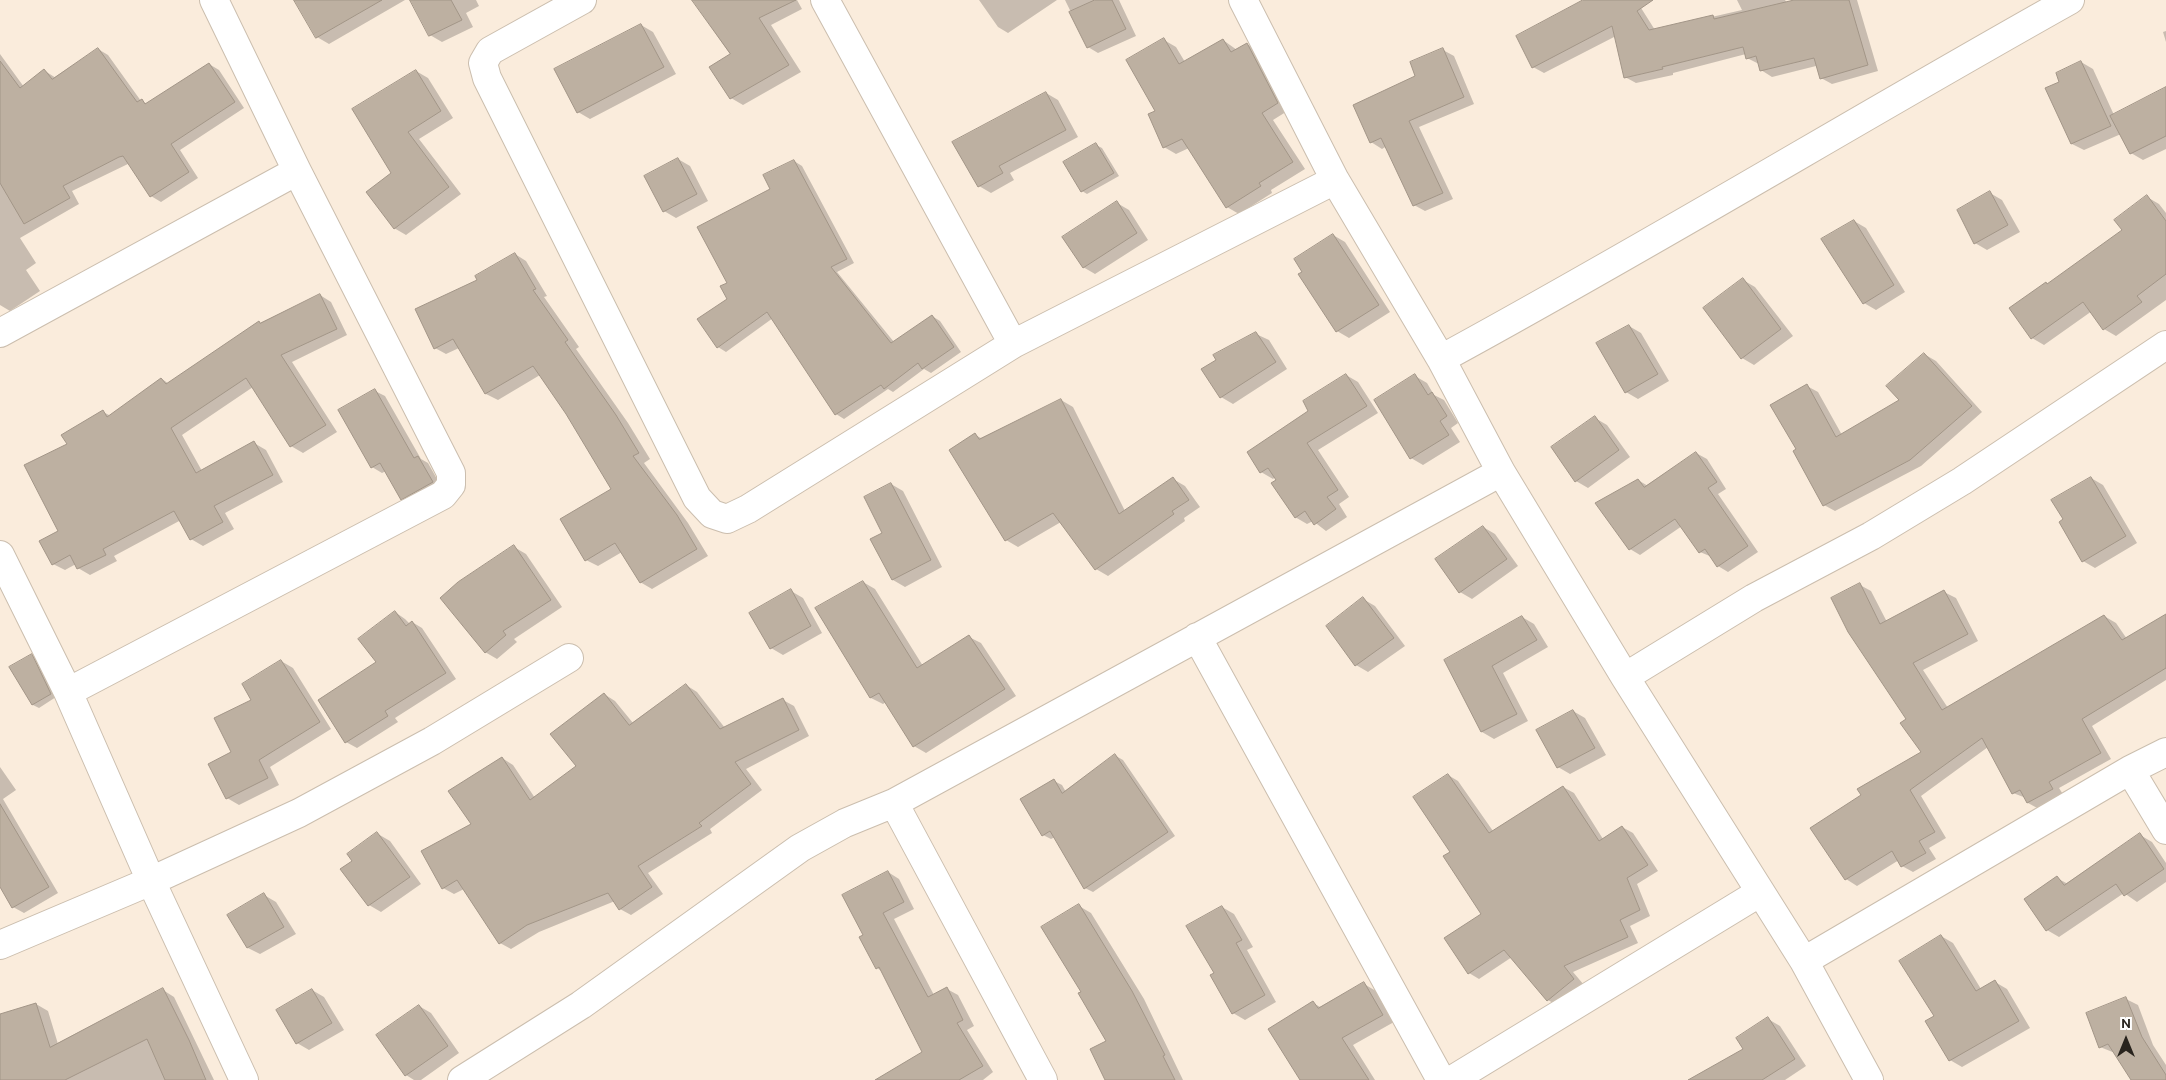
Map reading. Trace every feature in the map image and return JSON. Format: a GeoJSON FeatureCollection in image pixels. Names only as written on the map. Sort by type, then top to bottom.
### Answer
{"type":"FeatureCollection","features":[{"type":"Feature","properties":{"kind":"street"},"geometry":{"type":"LineString","coordinates":[[68,692],[443,495],[451,485],[451,473],[297,171],[214,0]]}},
{"type":"Feature","properties":{"kind":"street"},"geometry":{"type":"LineString","coordinates":[[582,0],[490,50],[484,63],[487,78],[697,498],[712,514],[727,519],[748,509],[1013,344],[1335,180]]}},
{"type":"Feature","properties":{"kind":"street"},"geometry":{"type":"LineString","coordinates":[[825,0],[1013,344]]}},
{"type":"Feature","properties":{"kind":"street"},"geometry":{"type":"LineString","coordinates":[[1442,359],[1564,292],[1897,97],[2070,0]]}},
{"type":"Feature","properties":{"kind":"street"},"geometry":{"type":"LineString","coordinates":[[1246,1],[1335,180],[1442,359],[1501,472],[1625,677],[1804,961],[1869,1080]]}},
{"type":"Feature","properties":{"kind":"street"},"geometry":{"type":"LineString","coordinates":[[0,333],[297,171]]}},
{"type":"Feature","properties":{"kind":"street"},"geometry":{"type":"LineString","coordinates":[[1625,677],[1754,598],[1871,536],[1962,481],[2166,345]]}},
{"type":"Feature","properties":{"kind":"street"},"geometry":{"type":"LineString","coordinates":[[462,1080],[581,1005],[800,848],[845,824],[894,803],[1501,472]]}},
{"type":"Feature","properties":{"kind":"street"},"geometry":{"type":"LineString","coordinates":[[0,555],[68,692],[151,881],[244,1080]]}},
{"type":"Feature","properties":{"kind":"street"},"geometry":{"type":"LineString","coordinates":[[1197,637],[1441,1080]]}},
{"type":"Feature","properties":{"kind":"street"},"geometry":{"type":"LineString","coordinates":[[0,945],[151,881],[299,814],[432,741],[569,658]]}},
{"type":"Feature","properties":{"kind":"street"},"geometry":{"type":"LineString","coordinates":[[1804,961],[2130,770],[2166,752]]}},
{"type":"Feature","properties":{"kind":"street"},"geometry":{"type":"LineString","coordinates":[[2130,770],[2166,830]]}},
{"type":"Feature","properties":{"kind":"street"},"geometry":{"type":"LineString","coordinates":[[894,803],[1043,1080]]}},
{"type":"Feature","properties":{"kind":"street"},"geometry":{"type":"LineString","coordinates":[[1452,1080],[1760,893]]}},
{"type":"Feature","properties":{"kind":"building"},"geometry":{"type":"Polygon","coordinates":[[[294,0],[382,0],[316,38],[294,0]]]}},
{"type":"Feature","properties":{"kind":"building"},"geometry":{"type":"Polygon","coordinates":[[[410,0],[451,0],[462,20],[429,36],[410,0]]]}},
{"type":"Feature","properties":{"kind":"building"},"geometry":{"type":"Polygon","coordinates":[[[692,0],[796,0],[759,18],[789,65],[730,99],[709,67],[730,54],[692,0]]]}},
{"type":"Feature","properties":{"kind":"building"},"geometry":{"type":"Polygon","coordinates":[[[1095,0],[1112,0],[1126,29],[1087,48],[1069,12],[1095,0]]]}},
{"type":"Feature","properties":{"kind":"building"},"geometry":{"type":"Polygon","coordinates":[[[1583,0],[1653,0],[1637,11],[1649,30],[1713,15],[1714,19],[1794,0],[1849,0],[1868,65],[1820,79],[1814,58],[1760,71],[1756,56],[1746,59],[1743,47],[1624,78],[1612,26],[1532,68],[1516,36],[1583,0]]]}},
{"type":"Feature","properties":{"kind":"building"},"geometry":{"type":"Polygon","coordinates":[[[641,24],[664,67],[577,113],[554,69],[641,24]]]}},
{"type":"Feature","properties":{"kind":"building"},"geometry":{"type":"Polygon","coordinates":[[[1164,38],[1179,64],[1223,39],[1231,52],[1247,43],[1278,103],[1262,113],[1293,162],[1259,183],[1261,186],[1226,208],[1182,139],[1163,148],[1148,114],[1155,111],[1126,60],[1164,38]]]}},
{"type":"Feature","properties":{"kind":"building"},"geometry":{"type":"Polygon","coordinates":[[[98,48],[137,102],[142,99],[145,104],[209,63],[235,102],[171,144],[189,172],[150,197],[123,156],[63,186],[70,198],[24,224],[0,183],[0,61],[20,88],[44,69],[52,79],[98,48]]]}},
{"type":"Feature","properties":{"kind":"building"},"geometry":{"type":"Polygon","coordinates":[[[1443,48],[1464,97],[1409,121],[1443,193],[1413,206],[1381,138],[1370,143],[1353,105],[1415,76],[1410,62],[1443,48]]]}},
{"type":"Feature","properties":{"kind":"building"},"geometry":{"type":"Polygon","coordinates":[[[2081,61],[2111,126],[2071,144],[2045,88],[2059,82],[2056,73],[2081,61]]]}},
{"type":"Feature","properties":{"kind":"building"},"geometry":{"type":"Polygon","coordinates":[[[416,70],[441,111],[408,132],[449,187],[394,229],[366,192],[391,173],[352,109],[416,70]]]}},
{"type":"Feature","properties":{"kind":"building"},"geometry":{"type":"Polygon","coordinates":[[[2166,87],[2166,136],[2130,154],[2110,116],[2166,87]]]}},
{"type":"Feature","properties":{"kind":"building"},"geometry":{"type":"Polygon","coordinates":[[[1046,92],[1066,130],[999,166],[1003,173],[978,187],[952,142],[1046,92]]]}},
{"type":"Feature","properties":{"kind":"building"},"geometry":{"type":"Polygon","coordinates":[[[1096,143],[1114,173],[1081,192],[1063,162],[1096,143]]]}},
{"type":"Feature","properties":{"kind":"building"},"geometry":{"type":"Polygon","coordinates":[[[678,158],[697,194],[663,212],[644,176],[678,158]]]}},
{"type":"Feature","properties":{"kind":"building"},"geometry":{"type":"Polygon","coordinates":[[[794,160],[847,259],[831,267],[891,343],[932,315],[954,347],[922,369],[918,363],[884,389],[881,385],[835,415],[767,312],[717,348],[697,319],[727,299],[720,286],[727,283],[697,227],[770,189],[763,175],[794,160]]]}},
{"type":"Feature","properties":{"kind":"building"},"geometry":{"type":"Polygon","coordinates":[[[1990,191],[2008,225],[1974,244],[1957,210],[1990,191]]]}},
{"type":"Feature","properties":{"kind":"building"},"geometry":{"type":"Polygon","coordinates":[[[2147,195],[2166,221],[2166,274],[2137,296],[2142,302],[2103,330],[2083,302],[2031,339],[2009,308],[2046,282],[2047,284],[2122,230],[2114,220],[2147,195]]]}},
{"type":"Feature","properties":{"kind":"building"},"geometry":{"type":"Polygon","coordinates":[[[1117,201],[1137,233],[1083,268],[1062,237],[1117,201]]]}},
{"type":"Feature","properties":{"kind":"building"},"geometry":{"type":"Polygon","coordinates":[[[1854,220],[1894,285],[1863,304],[1821,239],[1854,220]]]}},
{"type":"Feature","properties":{"kind":"building"},"geometry":{"type":"Polygon","coordinates":[[[1333,234],[1379,305],[1336,332],[1298,274],[1302,272],[1294,259],[1333,234]]]}},
{"type":"Feature","properties":{"kind":"building"},"geometry":{"type":"Polygon","coordinates":[[[515,253],[536,289],[533,290],[568,340],[565,342],[616,415],[639,453],[633,456],[677,515],[697,549],[640,583],[615,543],[585,561],[560,519],[611,489],[566,414],[533,366],[485,394],[453,339],[434,349],[415,309],[477,280],[475,276],[515,253]]]}},
{"type":"Feature","properties":{"kind":"building"},"geometry":{"type":"Polygon","coordinates":[[[1743,278],[1781,329],[1741,359],[1703,308],[1743,278]]]}},
{"type":"Feature","properties":{"kind":"building"},"geometry":{"type":"Polygon","coordinates":[[[320,294],[337,329],[281,355],[326,425],[290,447],[246,378],[171,428],[196,473],[254,441],[273,475],[214,506],[223,522],[190,540],[174,511],[103,549],[106,555],[77,569],[70,555],[52,565],[39,541],[58,531],[24,465],[67,444],[61,435],[103,410],[107,417],[161,378],[166,384],[259,321],[260,323],[320,294]]]}},
{"type":"Feature","properties":{"kind":"building"},"geometry":{"type":"Polygon","coordinates":[[[1629,325],[1658,374],[1625,393],[1596,343],[1629,325]]]}},
{"type":"Feature","properties":{"kind":"building"},"geometry":{"type":"Polygon","coordinates":[[[1256,332],[1276,362],[1220,398],[1201,369],[1216,360],[1213,355],[1256,332]]]}},
{"type":"Feature","properties":{"kind":"building"},"geometry":{"type":"Polygon","coordinates":[[[1924,353],[1972,406],[1910,460],[1823,506],[1793,451],[1796,449],[1770,405],[1807,384],[1836,437],[1899,400],[1886,386],[1924,353]]]}},
{"type":"Feature","properties":{"kind":"building"},"geometry":{"type":"Polygon","coordinates":[[[1346,374],[1367,406],[1307,443],[1338,490],[1327,497],[1336,509],[1314,525],[1305,511],[1295,518],[1271,483],[1276,480],[1268,468],[1260,473],[1247,452],[1308,411],[1303,401],[1346,374]]]}},
{"type":"Feature","properties":{"kind":"building"},"geometry":{"type":"Polygon","coordinates":[[[1415,374],[1428,395],[1432,392],[1447,416],[1440,421],[1449,435],[1410,459],[1374,400],[1415,374]]]}},
{"type":"Feature","properties":{"kind":"building"},"geometry":{"type":"Polygon","coordinates":[[[375,389],[414,458],[418,456],[433,482],[401,500],[380,463],[371,468],[338,410],[375,389]]]}},
{"type":"Feature","properties":{"kind":"building"},"geometry":{"type":"Polygon","coordinates":[[[1061,399],[1119,514],[1173,477],[1189,500],[1172,511],[1174,514],[1095,570],[1053,513],[1005,541],[949,450],[975,433],[979,439],[1061,399]]]}},
{"type":"Feature","properties":{"kind":"building"},"geometry":{"type":"Polygon","coordinates":[[[1595,416],[1619,450],[1575,482],[1551,447],[1595,416]]]}},
{"type":"Feature","properties":{"kind":"building"},"geometry":{"type":"Polygon","coordinates":[[[1696,452],[1717,482],[1708,488],[1748,546],[1717,567],[1705,549],[1699,553],[1675,519],[1629,550],[1595,503],[1638,479],[1644,487],[1696,452]]]}},
{"type":"Feature","properties":{"kind":"building"},"geometry":{"type":"Polygon","coordinates":[[[2091,477],[2126,536],[2082,562],[2059,522],[2063,519],[2051,500],[2091,477]]]}},
{"type":"Feature","properties":{"kind":"building"},"geometry":{"type":"Polygon","coordinates":[[[891,483],[931,560],[892,580],[870,539],[882,533],[864,497],[891,483]]]}},
{"type":"Feature","properties":{"kind":"building"},"geometry":{"type":"Polygon","coordinates":[[[1483,526],[1507,559],[1459,593],[1435,559],[1483,526]]]}},
{"type":"Feature","properties":{"kind":"building"},"geometry":{"type":"Polygon","coordinates":[[[514,545],[551,600],[503,631],[506,635],[485,653],[440,598],[458,582],[514,545]]]}},
{"type":"Feature","properties":{"kind":"building"},"geometry":{"type":"Polygon","coordinates":[[[863,581],[917,668],[969,635],[1005,689],[913,747],[879,693],[870,698],[815,608],[863,581]]]}},
{"type":"Feature","properties":{"kind":"building"},"geometry":{"type":"Polygon","coordinates":[[[1860,583],[1880,624],[1944,590],[1968,634],[1913,663],[1942,710],[2104,615],[2122,640],[2166,614],[2166,668],[2082,719],[2101,753],[2049,782],[2053,789],[2027,803],[2020,790],[2012,794],[1982,738],[1910,790],[1935,832],[1919,841],[1926,853],[1901,867],[1892,851],[1845,880],[1810,828],[1861,795],[1857,789],[1921,752],[1900,723],[1906,719],[1848,632],[1831,598],[1860,583]]]}},
{"type":"Feature","properties":{"kind":"building"},"geometry":{"type":"Polygon","coordinates":[[[791,589],[811,626],[770,649],[749,613],[791,589]]]}},
{"type":"Feature","properties":{"kind":"building"},"geometry":{"type":"Polygon","coordinates":[[[1363,597],[1394,638],[1355,666],[1326,626],[1363,597]]]}},
{"type":"Feature","properties":{"kind":"building"},"geometry":{"type":"Polygon","coordinates":[[[395,611],[406,626],[412,621],[446,673],[385,711],[388,716],[345,743],[318,700],[376,662],[358,639],[395,611]]]}},
{"type":"Feature","properties":{"kind":"building"},"geometry":{"type":"Polygon","coordinates":[[[1522,616],[1537,640],[1492,666],[1517,714],[1481,732],[1444,660],[1522,616]]]}},
{"type":"Feature","properties":{"kind":"building"},"geometry":{"type":"Polygon","coordinates":[[[32,654],[51,694],[32,705],[9,667],[32,654]]]}},
{"type":"Feature","properties":{"kind":"building"},"geometry":{"type":"Polygon","coordinates":[[[281,660],[320,722],[259,760],[268,778],[226,799],[208,764],[231,752],[214,718],[251,700],[242,684],[281,660]]]}},
{"type":"Feature","properties":{"kind":"building"},"geometry":{"type":"Polygon","coordinates":[[[686,684],[720,729],[783,698],[799,730],[735,762],[751,784],[699,823],[702,826],[638,866],[652,887],[619,910],[608,893],[527,925],[499,944],[457,880],[442,889],[421,851],[471,824],[448,791],[502,757],[530,800],[576,766],[550,734],[604,693],[629,725],[686,684]]]}},
{"type":"Feature","properties":{"kind":"building"},"geometry":{"type":"Polygon","coordinates":[[[1573,710],[1595,748],[1557,768],[1536,730],[1573,710]]]}},
{"type":"Feature","properties":{"kind":"building"},"geometry":{"type":"Polygon","coordinates":[[[1115,754],[1168,832],[1084,889],[1050,831],[1042,836],[1020,799],[1054,779],[1062,793],[1115,754]]]}},
{"type":"Feature","properties":{"kind":"building"},"geometry":{"type":"Polygon","coordinates":[[[1448,774],[1489,833],[1563,786],[1599,841],[1622,826],[1648,865],[1627,878],[1640,910],[1620,920],[1628,937],[1564,966],[1574,979],[1547,1001],[1504,950],[1468,974],[1444,938],[1481,914],[1443,856],[1450,852],[1413,797],[1448,774]]]}},
{"type":"Feature","properties":{"kind":"building"},"geometry":{"type":"Polygon","coordinates":[[[0,804],[49,887],[12,908],[0,887],[0,804]]]}},
{"type":"Feature","properties":{"kind":"building"},"geometry":{"type":"Polygon","coordinates":[[[377,832],[410,877],[368,906],[340,869],[352,861],[347,854],[377,832]]]}},
{"type":"Feature","properties":{"kind":"building"},"geometry":{"type":"Polygon","coordinates":[[[2140,833],[2164,869],[2124,896],[2116,884],[2046,931],[2024,899],[2057,876],[2064,885],[2140,833]]]}},
{"type":"Feature","properties":{"kind":"building"},"geometry":{"type":"Polygon","coordinates":[[[888,871],[904,902],[883,913],[928,997],[947,987],[963,1020],[957,1023],[983,1066],[959,1080],[875,1080],[922,1052],[879,967],[876,969],[859,937],[863,935],[842,895],[888,871]]]}},
{"type":"Feature","properties":{"kind":"building"},"geometry":{"type":"Polygon","coordinates":[[[264,893],[284,927],[247,948],[227,915],[264,893]]]}},
{"type":"Feature","properties":{"kind":"building"},"geometry":{"type":"Polygon","coordinates":[[[1079,904],[1132,991],[1165,1055],[1163,1056],[1175,1080],[1105,1080],[1090,1049],[1106,1041],[1078,993],[1081,992],[1041,927],[1079,904]]]}},
{"type":"Feature","properties":{"kind":"building"},"geometry":{"type":"Polygon","coordinates":[[[1222,906],[1242,940],[1236,943],[1265,995],[1232,1014],[1210,975],[1214,973],[1186,926],[1222,906]]]}},
{"type":"Feature","properties":{"kind":"building"},"geometry":{"type":"Polygon","coordinates":[[[1941,935],[1976,991],[1995,980],[2019,1021],[1949,1061],[1925,1021],[1934,1016],[1899,961],[1941,935]]]}},
{"type":"Feature","properties":{"kind":"building"},"geometry":{"type":"Polygon","coordinates":[[[1364,982],[1383,1015],[1342,1038],[1369,1080],[1300,1080],[1268,1029],[1313,1001],[1318,1008],[1364,982]]]}},
{"type":"Feature","properties":{"kind":"building"},"geometry":{"type":"Polygon","coordinates":[[[163,988],[189,1040],[206,1080],[165,1080],[147,1039],[65,1080],[0,1080],[0,1014],[36,1003],[50,1047],[163,988]]]}},
{"type":"Feature","properties":{"kind":"building"},"geometry":{"type":"Polygon","coordinates":[[[312,989],[332,1023],[296,1044],[276,1010],[312,989]]]}},
{"type":"Feature","properties":{"kind":"building"},"geometry":{"type":"Polygon","coordinates":[[[2126,997],[2142,1037],[2166,1075],[2166,1080],[2131,1080],[2108,1044],[2099,1048],[2086,1013],[2126,997]]]}},
{"type":"Feature","properties":{"kind":"building"},"geometry":{"type":"Polygon","coordinates":[[[419,1005],[448,1046],[405,1076],[376,1035],[419,1005]]]}},
{"type":"Feature","properties":{"kind":"building"},"geometry":{"type":"Polygon","coordinates":[[[1768,1017],[1795,1059],[1762,1080],[1688,1080],[1743,1049],[1736,1038],[1768,1017]]]}}]}
